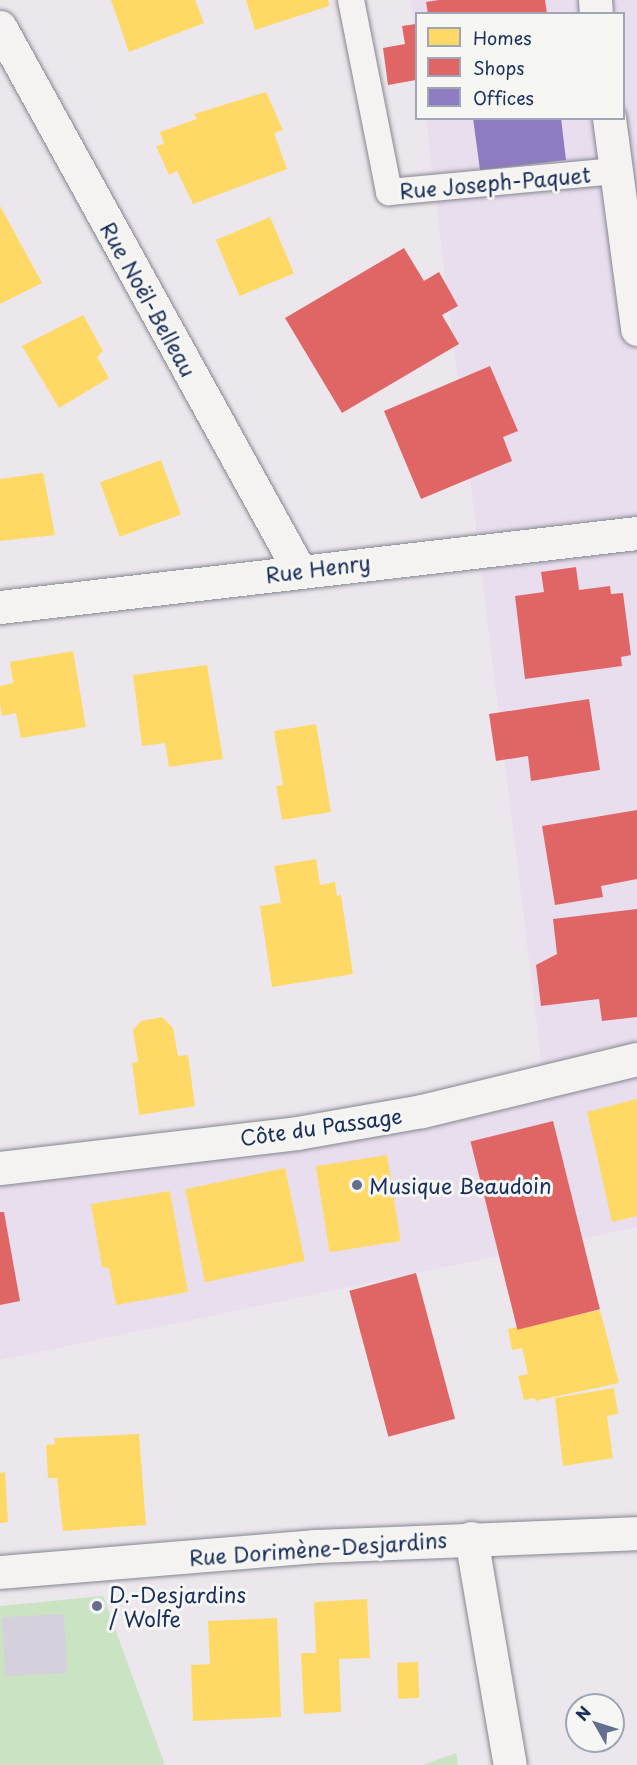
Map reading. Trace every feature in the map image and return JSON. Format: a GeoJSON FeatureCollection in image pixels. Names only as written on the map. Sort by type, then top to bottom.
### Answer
{"type":"FeatureCollection","features":[{"type":"Feature","properties":{"kind":"street","name":"Rue Noël-Belleau"},"geometry":{"type":"LineString","coordinates":[[0,27],[299,570]]}},
{"type":"Feature","properties":{"kind":"street"},"geometry":{"type":"LineString","coordinates":[[609,120],[632,264],[637,329]]}},
{"type":"Feature","properties":{"kind":"street","name":"Rue Henry"},"geometry":{"type":"LineString","coordinates":[[0,607],[299,570],[637,533]]}},
{"type":"Feature","properties":{"kind":"street","name":"Côte du Passage"},"geometry":{"type":"LineString","coordinates":[[0,1168],[297,1133],[422,1111],[637,1059]]}},
{"type":"Feature","properties":{"kind":"street","name":"Rue Dorimène-Desjardins"},"geometry":{"type":"LineString","coordinates":[[0,1572],[315,1545],[637,1533]]}},
{"type":"Feature","properties":{"kind":"street"},"geometry":{"type":"LineString","coordinates":[[471,1538],[510,1765]]}},
{"type":"Feature","properties":{"kind":"lane","name":"Rue Joseph-Paquet"},"geometry":{"type":"LineString","coordinates":[[351,0],[388,192],[616,171]]}},
{"type":"Feature","properties":{"kind":"shaded area"},"geometry":{"type":"Polygon","coordinates":[[[411,0],[637,0],[637,1227],[0,1360],[0,1171],[544,1082],[426,120],[625,120],[625,12],[415,12],[415,36],[411,0]]]}},
{"type":"Feature","properties":{"kind":"green space"},"geometry":{"type":"Polygon","coordinates":[[[103,1596],[165,1765],[0,1765],[0,1606],[103,1596]]]}},
{"type":"Feature","properties":{"kind":"green space"},"geometry":{"type":"Polygon","coordinates":[[[456,1753],[458,1765],[423,1765],[456,1753]]]}},
{"type":"Feature","properties":{"kind":"building: Homes"},"geometry":{"type":"Polygon","coordinates":[[[111,0],[195,0],[204,23],[129,52],[111,0]]]}},
{"type":"Feature","properties":{"kind":"building: Homes"},"geometry":{"type":"Polygon","coordinates":[[[246,0],[328,0],[329,6],[255,30],[246,0]]]}},
{"type":"Feature","properties":{"kind":"building: Homes"},"geometry":{"type":"Polygon","coordinates":[[[266,92],[283,130],[274,133],[287,169],[193,204],[177,171],[169,175],[156,146],[164,144],[160,132],[197,119],[194,114],[266,92]]]}},
{"type":"Feature","properties":{"kind":"building: Homes"},"geometry":{"type":"Polygon","coordinates":[[[0,206],[42,283],[0,304],[0,206]]]}},
{"type":"Feature","properties":{"kind":"building: Homes"},"geometry":{"type":"Polygon","coordinates":[[[270,217],[294,273],[240,296],[216,240],[270,217]]]}},
{"type":"Feature","properties":{"kind":"building: Homes"},"geometry":{"type":"Polygon","coordinates":[[[83,315],[103,351],[97,357],[109,378],[59,408],[22,346],[83,315]]]}},
{"type":"Feature","properties":{"kind":"building: Homes"},"geometry":{"type":"Polygon","coordinates":[[[161,460],[181,515],[120,537],[100,482],[161,460]]]}},
{"type":"Feature","properties":{"kind":"building: Homes"},"geometry":{"type":"Polygon","coordinates":[[[43,473],[55,535],[0,541],[0,479],[43,473]]]}},
{"type":"Feature","properties":{"kind":"building: Homes"},"geometry":{"type":"Polygon","coordinates":[[[73,651],[86,727],[21,738],[16,713],[2,716],[0,704],[0,686],[13,683],[10,662],[73,651]]]}},
{"type":"Feature","properties":{"kind":"building: Homes"},"geometry":{"type":"Polygon","coordinates":[[[207,665],[223,759],[169,767],[165,743],[142,746],[133,675],[207,665]]]}},
{"type":"Feature","properties":{"kind":"building: Homes"},"geometry":{"type":"Polygon","coordinates":[[[316,724],[331,812],[282,820],[276,786],[283,785],[274,731],[316,724]]]}},
{"type":"Feature","properties":{"kind":"building: Homes"},"geometry":{"type":"Polygon","coordinates":[[[316,859],[320,885],[335,882],[337,896],[341,895],[353,974],[272,987],[260,906],[281,903],[274,866],[316,859]]]}},
{"type":"Feature","properties":{"kind":"building: Homes"},"geometry":{"type":"Polygon","coordinates":[[[162,1017],[173,1028],[178,1056],[188,1055],[195,1106],[139,1115],[132,1063],[138,1062],[133,1030],[141,1021],[162,1017]]]}},
{"type":"Feature","properties":{"kind":"building: Homes"},"geometry":{"type":"Polygon","coordinates":[[[637,1099],[637,1216],[612,1222],[587,1112],[637,1099]]]}},
{"type":"Feature","properties":{"kind":"building: Homes"},"geometry":{"type":"Polygon","coordinates":[[[387,1155],[401,1241],[329,1252],[316,1166],[387,1155]]]}},
{"type":"Feature","properties":{"kind":"building: Homes"},"geometry":{"type":"Polygon","coordinates":[[[285,1168],[305,1261],[205,1282],[185,1189],[285,1168]]]}},
{"type":"Feature","properties":{"kind":"building: Homes"},"geometry":{"type":"Polygon","coordinates":[[[170,1191],[188,1292],[116,1305],[109,1268],[102,1267],[91,1204],[170,1191]]]}},
{"type":"Feature","properties":{"kind":"building: Homes"},"geometry":{"type":"Polygon","coordinates":[[[600,1310],[619,1383],[535,1401],[535,1398],[524,1400],[518,1376],[528,1374],[522,1348],[512,1350],[508,1329],[600,1310]]]}},
{"type":"Feature","properties":{"kind":"building: Homes"},"geometry":{"type":"Polygon","coordinates":[[[614,1388],[618,1414],[607,1416],[613,1458],[563,1466],[555,1398],[614,1388]]]}},
{"type":"Feature","properties":{"kind":"building: Homes"},"geometry":{"type":"Polygon","coordinates":[[[139,1434],[146,1525],[63,1531],[57,1478],[48,1478],[46,1445],[55,1444],[54,1438],[139,1434]]]}},
{"type":"Feature","properties":{"kind":"building: Homes"},"geometry":{"type":"Polygon","coordinates":[[[5,1472],[8,1522],[0,1523],[0,1473],[5,1472]]]}},
{"type":"Feature","properties":{"kind":"building: Homes"},"geometry":{"type":"Polygon","coordinates":[[[367,1599],[370,1658],[339,1659],[341,1712],[304,1714],[301,1653],[316,1653],[314,1602],[367,1599]]]}},
{"type":"Feature","properties":{"kind":"building: Homes"},"geometry":{"type":"Polygon","coordinates":[[[277,1618],[281,1717],[193,1721],[191,1665],[210,1664],[208,1621],[277,1618]]]}},
{"type":"Feature","properties":{"kind":"building: Homes"},"geometry":{"type":"Polygon","coordinates":[[[418,1662],[419,1698],[398,1699],[397,1663],[418,1662]]]}},
{"type":"Feature","properties":{"kind":"building: Shops"},"geometry":{"type":"Polygon","coordinates":[[[545,0],[547,12],[428,12],[426,2],[545,0]]]}},
{"type":"Feature","properties":{"kind":"building: Shops"},"geometry":{"type":"Polygon","coordinates":[[[415,24],[415,80],[388,85],[383,48],[405,44],[402,26],[415,24]]]}},
{"type":"Feature","properties":{"kind":"building: Shops"},"geometry":{"type":"Polygon","coordinates":[[[404,248],[424,281],[439,272],[458,306],[442,315],[459,344],[342,413],[285,318],[404,248]]]}},
{"type":"Feature","properties":{"kind":"building: Shops"},"geometry":{"type":"Polygon","coordinates":[[[490,366],[518,431],[503,437],[512,461],[421,499],[384,411],[490,366]]]}},
{"type":"Feature","properties":{"kind":"building: Shops"},"geometry":{"type":"Polygon","coordinates":[[[576,567],[579,590],[610,586],[611,594],[623,593],[631,655],[621,657],[622,666],[525,679],[515,596],[544,592],[541,572],[576,567]]]}},
{"type":"Feature","properties":{"kind":"building: Shops"},"geometry":{"type":"Polygon","coordinates":[[[589,699],[600,770],[531,781],[528,756],[496,761],[489,714],[589,699]]]}},
{"type":"Feature","properties":{"kind":"building: Shops"},"geometry":{"type":"Polygon","coordinates":[[[637,810],[637,879],[601,886],[603,897],[555,905],[542,826],[637,810]]]}},
{"type":"Feature","properties":{"kind":"building: Shops"},"geometry":{"type":"Polygon","coordinates":[[[637,909],[637,1017],[602,1021],[599,999],[541,1006],[536,965],[557,954],[553,919],[637,909]]]}},
{"type":"Feature","properties":{"kind":"building: Shops"},"geometry":{"type":"Polygon","coordinates":[[[553,1121],[600,1309],[517,1330],[471,1142],[553,1121]]]}},
{"type":"Feature","properties":{"kind":"building: Shops"},"geometry":{"type":"Polygon","coordinates":[[[0,1212],[4,1212],[20,1301],[0,1305],[0,1212]]]}},
{"type":"Feature","properties":{"kind":"building: Shops"},"geometry":{"type":"Polygon","coordinates":[[[416,1273],[455,1419],[388,1437],[349,1291],[416,1273]]]}},
{"type":"Feature","properties":{"kind":"building: Offices"},"geometry":{"type":"Polygon","coordinates":[[[473,120],[561,120],[566,160],[480,170],[473,120]]]}},
{"type":"Feature","properties":{"kind":"building: Other"},"geometry":{"type":"Polygon","coordinates":[[[64,1614],[67,1673],[5,1676],[2,1617],[64,1614]]]}},
{"type":"Feature","properties":{"kind":"place","name":"Musique Beaudoin"},"geometry":{"type":"Point","coordinates":[357,1185]}},
{"type":"Feature","properties":{"kind":"place","name":"D.-Desjardins / Wolfe"},"geometry":{"type":"Point","coordinates":[97,1606]}}]}
